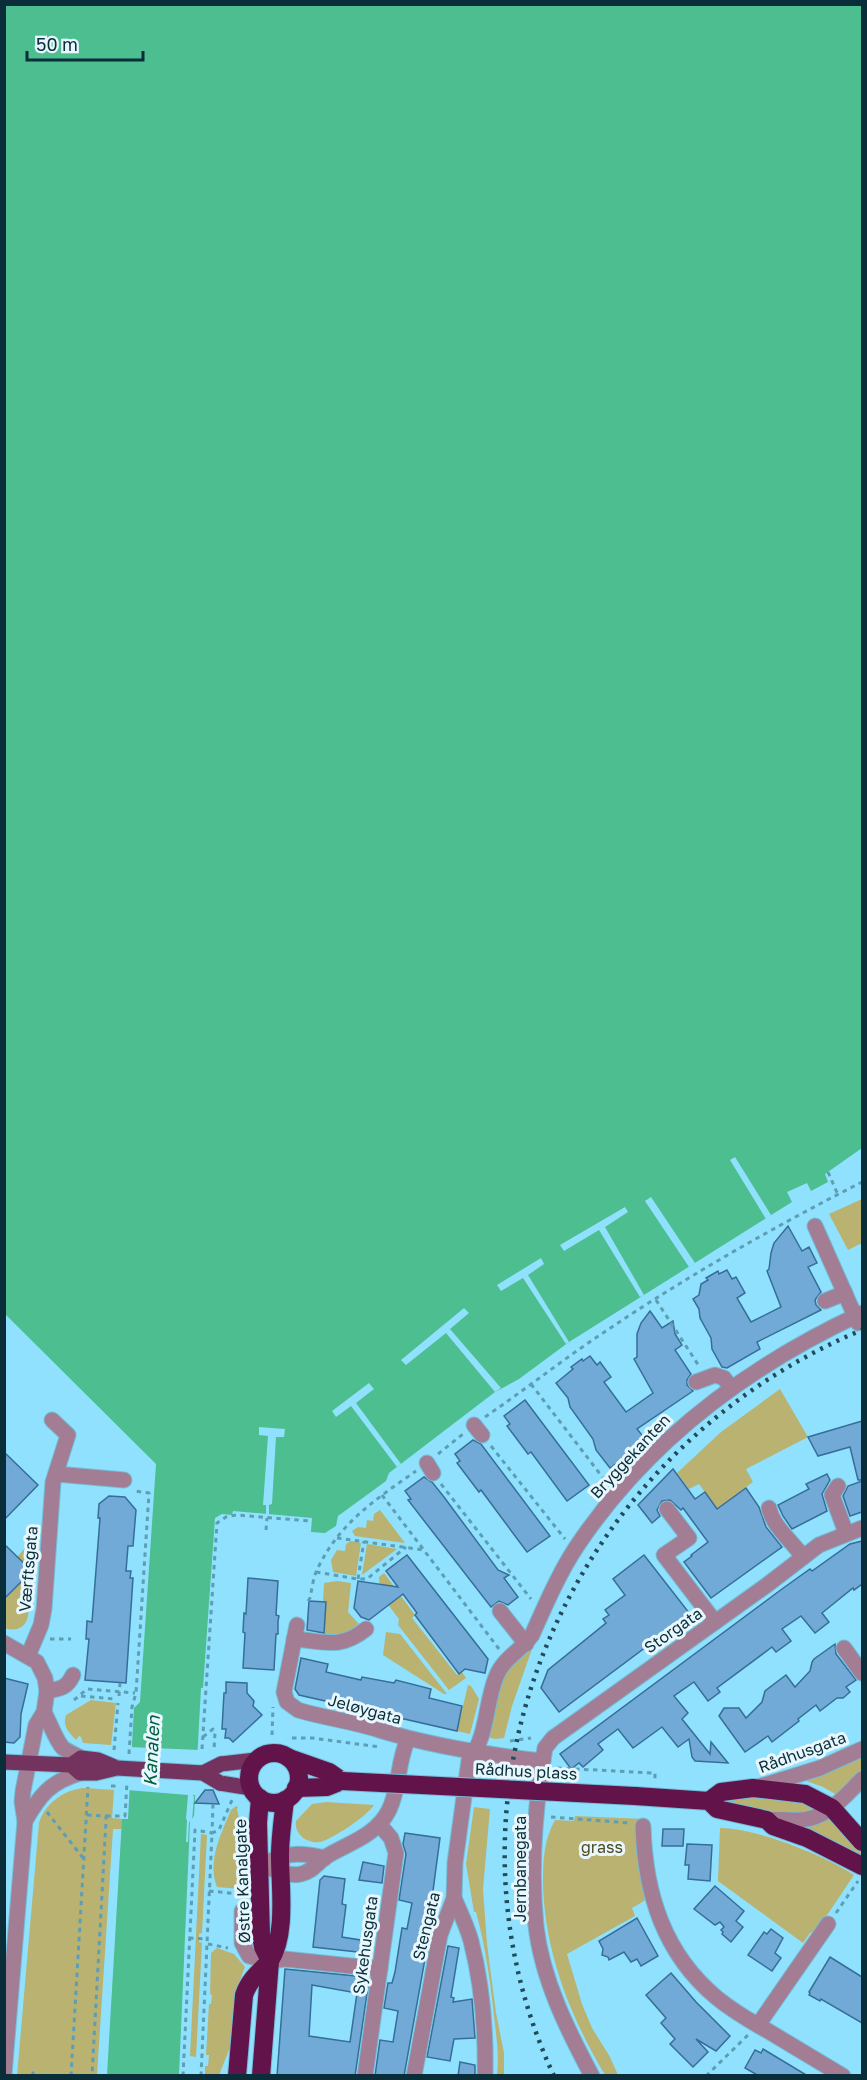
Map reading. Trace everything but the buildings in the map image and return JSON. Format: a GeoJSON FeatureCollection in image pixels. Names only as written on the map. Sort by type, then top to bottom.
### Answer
{"type":"FeatureCollection","features":[{"type":"Feature","properties":{"kind":"highway"},"geometry":{"type":"LineString","coordinates":[[269,1753],[283,1754],[289,1758],[298,1772],[291,1794],[273,1802],[256,1793],[249,1777],[256,1760],[269,1753]]}},
{"type":"Feature","properties":{"kind":"highway","name":"Rådhus plass"},"geometry":{"type":"LineString","coordinates":[[289,1758],[332,1780]]}},
{"type":"Feature","properties":{"kind":"highway","name":"Rådhus plass"},"geometry":{"type":"LineString","coordinates":[[291,1794],[332,1780],[709,1801],[721,1792],[753,1788],[805,1794],[822,1801],[832,1808],[862,1842]]}},
{"type":"Feature","properties":{"kind":"highway","name":"Østre Kanalgate"},"geometry":{"type":"LineString","coordinates":[[256,1793],[261,1865],[261,1936],[263,1947],[270,1961]]}},
{"type":"Feature","properties":{"kind":"highway","name":"Østre Kanalgate"},"geometry":{"type":"LineString","coordinates":[[261,2076],[270,1961],[278,1945],[281,1865],[291,1794]]}},
{"type":"Feature","properties":{"kind":"highway","name":"Rådhus plass"},"geometry":{"type":"LineString","coordinates":[[709,1801],[717,1809],[767,1820],[773,1826],[807,1838],[862,1866]]}},
{"type":"Feature","properties":{"kind":"highway"},"geometry":{"type":"LineString","coordinates":[[237,2076],[244,1995],[253,1978],[270,1961]]}},
{"type":"Feature","properties":{"kind":"main road"},"geometry":{"type":"LineString","coordinates":[[202,1773],[218,1757],[256,1760]]}},
{"type":"Feature","properties":{"kind":"main road"},"geometry":{"type":"LineString","coordinates":[[4,1762],[202,1773],[220,1783],[256,1793]]}},
{"type":"Feature","properties":{"kind":"street"},"geometry":{"type":"LineString","coordinates":[[815,1226],[845,1293],[859,1318]]}},
{"type":"Feature","properties":{"kind":"street"},"geometry":{"type":"LineString","coordinates":[[825,1301],[845,1293]]}},
{"type":"Feature","properties":{"kind":"street","name":"Bryggekanten"},"geometry":{"type":"LineString","coordinates":[[476,1751],[496,1675],[507,1659],[526,1644],[576,1548],[615,1494],[680,1427],[731,1388],[833,1326],[859,1318]]}},
{"type":"Feature","properties":{"kind":"street"},"geometry":{"type":"LineString","coordinates":[[702,1380],[715,1376],[724,1377],[731,1388]]}},
{"type":"Feature","properties":{"kind":"street","name":"Værftsgata"},"geometry":{"type":"LineString","coordinates":[[28,1656],[44,1609],[54,1478],[68,1435],[52,1420]]}},
{"type":"Feature","properties":{"kind":"street"},"geometry":{"type":"LineString","coordinates":[[54,1478],[124,1480]]}},
{"type":"Feature","properties":{"kind":"street"},"geometry":{"type":"LineString","coordinates":[[838,1486],[832,1495],[846,1533]]}},
{"type":"Feature","properties":{"kind":"street"},"geometry":{"type":"LineString","coordinates":[[769,1508],[782,1533],[803,1557]]}},
{"type":"Feature","properties":{"kind":"street"},"geometry":{"type":"LineString","coordinates":[[667,1509],[692,1541],[664,1555],[715,1622]]}},
{"type":"Feature","properties":{"kind":"street","name":"Storgata"},"geometry":{"type":"LineString","coordinates":[[549,1765],[545,1748],[553,1738],[819,1545],[862,1528]]}},
{"type":"Feature","properties":{"kind":"street"},"geometry":{"type":"LineString","coordinates":[[500,1611],[526,1644]]}},
{"type":"Feature","properties":{"kind":"street","name":"Jeløygata"},"geometry":{"type":"LineString","coordinates":[[366,1629],[351,1640],[338,1643],[295,1632],[284,1692],[287,1702],[291,1706],[310,1713],[408,1739],[549,1765]]}},
{"type":"Feature","properties":{"kind":"street"},"geometry":{"type":"LineString","coordinates":[[4,2075],[10,1927],[25,1821],[22,1802],[36,1725],[44,1712],[47,1691],[45,1678],[37,1662],[5,1644]]}},
{"type":"Feature","properties":{"kind":"street"},"geometry":{"type":"LineString","coordinates":[[844,1648],[862,1673]]}},
{"type":"Feature","properties":{"kind":"street"},"geometry":{"type":"LineString","coordinates":[[47,1691],[62,1689],[70,1682],[73,1675]]}},
{"type":"Feature","properties":{"kind":"street"},"geometry":{"type":"LineString","coordinates":[[25,1821],[41,1796],[51,1786],[84,1766],[63,1748],[44,1712]]}},
{"type":"Feature","properties":{"kind":"street"},"geometry":{"type":"LineString","coordinates":[[261,1865],[281,1865],[300,1875],[314,1868],[325,1858],[359,1840],[379,1824],[395,1797],[403,1751],[408,1739]]}},
{"type":"Feature","properties":{"kind":"street","name":"Rådhusgata"},"geometry":{"type":"LineString","coordinates":[[753,1788],[820,1768],[862,1749]]}},
{"type":"Feature","properties":{"kind":"street","name":"Stengata"},"geometry":{"type":"LineString","coordinates":[[414,2076],[440,1935],[454,1898],[455,1863],[469,1760],[476,1751]]}},
{"type":"Feature","properties":{"kind":"street","name":"Jernbanegata"},"geometry":{"type":"LineString","coordinates":[[549,1765],[534,1856],[536,1928],[544,1961],[563,2017],[592,2076]]}},
{"type":"Feature","properties":{"kind":"street"},"geometry":{"type":"LineString","coordinates":[[767,1820],[812,1819],[832,1808],[862,1779]]}},
{"type":"Feature","properties":{"kind":"street","name":"Sykehusgata"},"geometry":{"type":"LineString","coordinates":[[365,2076],[396,1853],[391,1838],[379,1824]]}},
{"type":"Feature","properties":{"kind":"street"},"geometry":{"type":"LineString","coordinates":[[643,1826],[648,1879],[657,1915],[680,1957],[716,1998],[843,2076]]}},
{"type":"Feature","properties":{"kind":"street"},"geometry":{"type":"LineString","coordinates":[[281,1865],[301,1853],[325,1858]]}},
{"type":"Feature","properties":{"kind":"street"},"geometry":{"type":"LineString","coordinates":[[454,1898],[471,1941],[477,1972],[483,2021],[485,2076]]}},
{"type":"Feature","properties":{"kind":"street"},"geometry":{"type":"LineString","coordinates":[[242,1911],[242,1943],[249,1956],[270,1961],[285,1959],[380,1969]]}},
{"type":"Feature","properties":{"kind":"street"},"geometry":{"type":"LineString","coordinates":[[758,2025],[828,1924]]}},
{"type":"Feature","properties":{"kind":"path"},"geometry":{"type":"LineString","coordinates":[[828,1172],[838,1195]]}},
{"type":"Feature","properties":{"kind":"path"},"geometry":{"type":"LineString","coordinates":[[308,1601],[316,1572],[330,1547],[354,1517],[382,1495],[432,1471],[481,1434],[531,1384],[572,1354],[656,1300],[802,1213],[862,1182]]}},
{"type":"Feature","properties":{"kind":"path"},"geometry":{"type":"LineString","coordinates":[[656,1300],[702,1380]]}},
{"type":"Feature","properties":{"kind":"path"},"geometry":{"type":"LineString","coordinates":[[531,1384],[615,1494]]}},
{"type":"Feature","properties":{"kind":"path"},"geometry":{"type":"LineString","coordinates":[[481,1434],[570,1545],[576,1548]]}},
{"type":"Feature","properties":{"kind":"path"},"geometry":{"type":"LineString","coordinates":[[432,1471],[536,1606],[543,1611]]}},
{"type":"Feature","properties":{"kind":"path"},"geometry":{"type":"LineString","coordinates":[[124,1480],[129,1491],[149,1493],[129,1758]]}},
{"type":"Feature","properties":{"kind":"path"},"geometry":{"type":"LineString","coordinates":[[382,1495],[507,1659]]}},
{"type":"Feature","properties":{"kind":"path"},"geometry":{"type":"LineString","coordinates":[[202,1749],[217,1523],[226,1517],[236,1515],[310,1521]]}},
{"type":"Feature","properties":{"kind":"path"},"geometry":{"type":"LineString","coordinates":[[266,1530],[267,1518]]}},
{"type":"Feature","properties":{"kind":"path"},"geometry":{"type":"LineString","coordinates":[[337,1538],[424,1550]]}},
{"type":"Feature","properties":{"kind":"path"},"geometry":{"type":"LineString","coordinates":[[358,1579],[364,1541]]}},
{"type":"Feature","properties":{"kind":"path"},"geometry":{"type":"LineString","coordinates":[[316,1572],[368,1579],[406,1547]]}},
{"type":"Feature","properties":{"kind":"path"},"geometry":{"type":"LineString","coordinates":[[49,1640],[71,1639]]}},
{"type":"Feature","properties":{"kind":"path"},"geometry":{"type":"LineString","coordinates":[[119,1696],[120,1683]]}},
{"type":"Feature","properties":{"kind":"path"},"geometry":{"type":"LineString","coordinates":[[70,1702],[87,1689],[135,1694]]}},
{"type":"Feature","properties":{"kind":"path"},"geometry":{"type":"LineString","coordinates":[[80,1696],[115,1699]]}},
{"type":"Feature","properties":{"kind":"path"},"geometry":{"type":"LineString","coordinates":[[114,1750],[118,1703]]}},
{"type":"Feature","properties":{"kind":"path"},"geometry":{"type":"LineString","coordinates":[[272,1735],[273,1707]]}},
{"type":"Feature","properties":{"kind":"path"},"geometry":{"type":"LineString","coordinates":[[203,1738],[213,1729],[218,1757]]}},
{"type":"Feature","properties":{"kind":"path"},"geometry":{"type":"LineString","coordinates":[[292,1738],[312,1738],[387,1748]]}},
{"type":"Feature","properties":{"kind":"path"},"geometry":{"type":"LineString","coordinates":[[503,1741],[531,1738]]}},
{"type":"Feature","properties":{"kind":"path"},"geometry":{"type":"LineString","coordinates":[[549,1765],[655,1773],[655,1779]]}},
{"type":"Feature","properties":{"kind":"path"},"geometry":{"type":"LineString","coordinates":[[87,1815],[125,1816],[127,1781]]}},
{"type":"Feature","properties":{"kind":"path"},"geometry":{"type":"LineString","coordinates":[[71,2076],[88,1795]]}},
{"type":"Feature","properties":{"kind":"path"},"geometry":{"type":"LineString","coordinates":[[183,2076],[195,1830],[212,1833],[219,1830],[233,1797]]}},
{"type":"Feature","properties":{"kind":"path"},"geometry":{"type":"LineString","coordinates":[[201,2076],[213,1804]]}},
{"type":"Feature","properties":{"kind":"path"},"geometry":{"type":"LineString","coordinates":[[43,1807],[84,1860]]}},
{"type":"Feature","properties":{"kind":"path"},"geometry":{"type":"LineString","coordinates":[[92,2076],[105,1816]]}},
{"type":"Feature","properties":{"kind":"path"},"geometry":{"type":"LineString","coordinates":[[551,1817],[622,1822],[643,1826]]}},
{"type":"Feature","properties":{"kind":"path"},"geometry":{"type":"LineString","coordinates":[[828,1924],[862,1875]]}},
{"type":"Feature","properties":{"kind":"path"},"geometry":{"type":"LineString","coordinates":[[209,1891],[240,1894],[242,1911]]}},
{"type":"Feature","properties":{"kind":"path"},"geometry":{"type":"LineString","coordinates":[[189,1938],[208,1939]]}},
{"type":"Feature","properties":{"kind":"path"},"geometry":{"type":"LineString","coordinates":[[706,2076],[758,2025]]}},
{"type":"Feature","properties":{"kind":"path"},"geometry":{"type":"LineString","coordinates":[[33,2068],[33,2076]]}},
{"type":"Feature","properties":{"kind":"green space"},"geometry":{"type":"Polygon","coordinates":[[[862,1199],[862,1243],[848,1250],[829,1214],[862,1199]]]}},
{"type":"Feature","properties":{"kind":"green space"},"geometry":{"type":"Polygon","coordinates":[[[780,1389],[808,1437],[746,1469],[753,1482],[717,1509],[699,1484],[689,1489],[677,1473],[721,1432],[780,1389]]]}},
{"type":"Feature","properties":{"kind":"green space"},"geometry":{"type":"Polygon","coordinates":[[[380,1510],[405,1543],[355,1536],[352,1531],[358,1527],[366,1528],[367,1520],[373,1521],[374,1514],[380,1510]]]}},
{"type":"Feature","properties":{"kind":"green space"},"geometry":{"type":"Polygon","coordinates":[[[351,1541],[361,1543],[356,1576],[333,1572],[331,1560],[337,1550],[345,1551],[346,1544],[351,1541]]]}},
{"type":"Feature","properties":{"kind":"green space"},"geometry":{"type":"Polygon","coordinates":[[[367,1544],[397,1549],[362,1575],[367,1544]]]}},
{"type":"Feature","properties":{"kind":"green space"},"geometry":{"type":"Polygon","coordinates":[[[28,1545],[34,1548],[32,1571],[17,1557],[28,1545]]]}},
{"type":"Feature","properties":{"kind":"green space"},"geometry":{"type":"Polygon","coordinates":[[[32,1571],[27,1620],[20,1628],[13,1630],[5,1628],[5,1599],[32,1571]]]}},
{"type":"Feature","properties":{"kind":"green space"},"geometry":{"type":"Polygon","coordinates":[[[384,1573],[415,1615],[412,1618],[457,1675],[462,1672],[466,1678],[449,1690],[398,1625],[399,1619],[385,1600],[381,1589],[379,1577],[384,1573]]]}},
{"type":"Feature","properties":{"kind":"green space"},"geometry":{"type":"Polygon","coordinates":[[[337,1581],[351,1583],[348,1612],[359,1624],[343,1633],[324,1634],[326,1602],[323,1602],[324,1583],[337,1581]]]}},
{"type":"Feature","properties":{"kind":"green space"},"geometry":{"type":"Polygon","coordinates":[[[386,1632],[400,1634],[447,1694],[383,1655],[386,1632]]]}},
{"type":"Feature","properties":{"kind":"green space"},"geometry":{"type":"Polygon","coordinates":[[[532,1649],[512,1706],[504,1738],[487,1737],[501,1681],[510,1667],[532,1649]]]}},
{"type":"Feature","properties":{"kind":"green space"},"geometry":{"type":"Polygon","coordinates":[[[468,1685],[479,1699],[470,1734],[457,1731],[468,1685]]]}},
{"type":"Feature","properties":{"kind":"green space"},"geometry":{"type":"Polygon","coordinates":[[[91,1700],[116,1703],[111,1745],[83,1743],[81,1737],[79,1736],[76,1740],[67,1729],[66,1715],[91,1700]]]}},
{"type":"Feature","properties":{"kind":"green space"},"geometry":{"type":"Polygon","coordinates":[[[862,1755],[862,1769],[837,1795],[801,1779],[862,1755]]]}},
{"type":"Feature","properties":{"kind":"green space"},"geometry":{"type":"Polygon","coordinates":[[[85,1788],[114,1790],[112,1818],[122,1819],[122,1829],[113,1829],[97,2075],[17,2076],[39,1823],[46,1809],[57,1798],[70,1791],[85,1788]]]}},
{"type":"Feature","properties":{"kind":"green space"},"geometry":{"type":"Polygon","coordinates":[[[784,1796],[821,1808],[797,1814],[784,1814],[722,1801],[784,1796]]]}},
{"type":"Feature","properties":{"kind":"green space"},"geometry":{"type":"Polygon","coordinates":[[[326,1802],[374,1805],[341,1832],[320,1842],[306,1840],[299,1834],[296,1821],[312,1804],[326,1802]]]}},
{"type":"Feature","properties":{"kind":"green space"},"geometry":{"type":"Polygon","coordinates":[[[236,1806],[240,1823],[244,1882],[247,1882],[249,1940],[244,1892],[241,1889],[217,1887],[214,1877],[216,1848],[231,1810],[236,1806]]]}},
{"type":"Feature","properties":{"kind":"green space"},"geometry":{"type":"Polygon","coordinates":[[[474,1807],[490,1809],[483,1889],[487,1944],[504,2053],[504,2075],[497,2075],[497,2043],[490,1982],[466,1864],[474,1807]]]}},
{"type":"Feature","properties":{"kind":"green space"},"geometry":{"type":"Polygon","coordinates":[[[832,1815],[862,1850],[862,1859],[798,1828],[832,1815]]]}},
{"type":"Feature","properties":{"kind":"green space","name":"grass"},"geometry":{"type":"Polygon","coordinates":[[[575,1816],[645,1819],[638,1824],[647,1895],[644,1901],[632,1908],[635,1916],[567,1954],[592,2028],[618,2075],[605,2075],[592,2053],[561,1982],[548,1933],[543,1882],[546,1842],[555,1820],[574,1821],[575,1816]]]}},
{"type":"Feature","properties":{"kind":"green space"},"geometry":{"type":"Polygon","coordinates":[[[720,1828],[735,1829],[789,1844],[825,1859],[854,1875],[817,1930],[810,1933],[803,1943],[718,1881],[720,1828]]]}},
{"type":"Feature","properties":{"kind":"green space"},"geometry":{"type":"Polygon","coordinates":[[[201,1834],[207,1835],[202,1933],[199,1934],[199,1942],[202,1943],[196,2057],[190,2056],[201,1834]]]}},
{"type":"Feature","properties":{"kind":"green space"},"geometry":{"type":"Polygon","coordinates":[[[217,1948],[234,1954],[245,1967],[237,1988],[233,2040],[219,2075],[205,2076],[205,2066],[208,2066],[209,2055],[206,2055],[209,2004],[211,2004],[212,1995],[210,1994],[211,1953],[217,1948]]]}},
{"type":"Feature","properties":{"kind":"water","name":"Kanalen"},"geometry":{"type":"Polygon","coordinates":[[[4,5],[862,5],[862,1148],[825,1174],[828,1182],[811,1191],[807,1183],[787,1192],[792,1202],[569,1342],[519,1379],[495,1392],[389,1473],[386,1481],[338,1516],[336,1526],[325,1533],[311,1532],[312,1518],[233,1511],[232,1515],[222,1514],[215,1518],[203,1688],[201,1688],[194,1816],[190,1822],[179,2075],[107,2075],[122,1819],[128,1819],[134,1708],[140,1702],[156,1464],[5,1314],[4,5]]]}},
{"type":"Feature","properties":{"kind":"pier"},"geometry":{"type":"Polygon","coordinates":[[[735,1157],[771,1215],[766,1219],[730,1160],[735,1157]]]}},
{"type":"Feature","properties":{"kind":"pier"},"geometry":{"type":"Polygon","coordinates":[[[651,1197],[695,1263],[689,1267],[645,1201],[651,1197]]]}},
{"type":"Feature","properties":{"kind":"pier"},"geometry":{"type":"Polygon","coordinates":[[[625,1207],[628,1212],[605,1227],[644,1295],[640,1297],[599,1230],[564,1251],[560,1245],[625,1207]]]}},
{"type":"Feature","properties":{"kind":"pier"},"geometry":{"type":"Polygon","coordinates":[[[541,1258],[544,1264],[528,1275],[569,1342],[566,1344],[523,1278],[501,1291],[497,1285],[541,1258]]]}},
{"type":"Feature","properties":{"kind":"pier"},"geometry":{"type":"Polygon","coordinates":[[[464,1308],[469,1313],[450,1329],[501,1388],[495,1392],[446,1333],[406,1365],[401,1360],[464,1308]]]}},
{"type":"Feature","properties":{"kind":"pier"},"geometry":{"type":"Polygon","coordinates":[[[369,1383],[374,1389],[356,1403],[401,1464],[397,1467],[351,1406],[336,1417],[332,1411],[369,1383]]]}},
{"type":"Feature","properties":{"kind":"pier"},"geometry":{"type":"Polygon","coordinates":[[[259,1427],[285,1429],[284,1437],[276,1437],[272,1504],[269,1505],[269,1515],[266,1514],[266,1505],[263,1505],[268,1436],[259,1435],[259,1427]]]}},
{"type":"Feature","properties":{"kind":"pier"},"geometry":{"type":"Polygon","coordinates":[[[129,1747],[200,1750],[198,1795],[192,1795],[194,1796],[192,1821],[189,1822],[188,1842],[186,1842],[186,1819],[188,1795],[127,1790],[129,1747]]]}},
{"type":"Feature","properties":{"kind":"railway"},"geometry":{"type":"LineString","coordinates":[[554,2076],[517,1966],[505,1854],[516,1744],[549,1639],[602,1542],[673,1456],[761,1384],[862,1330]]}}]}
